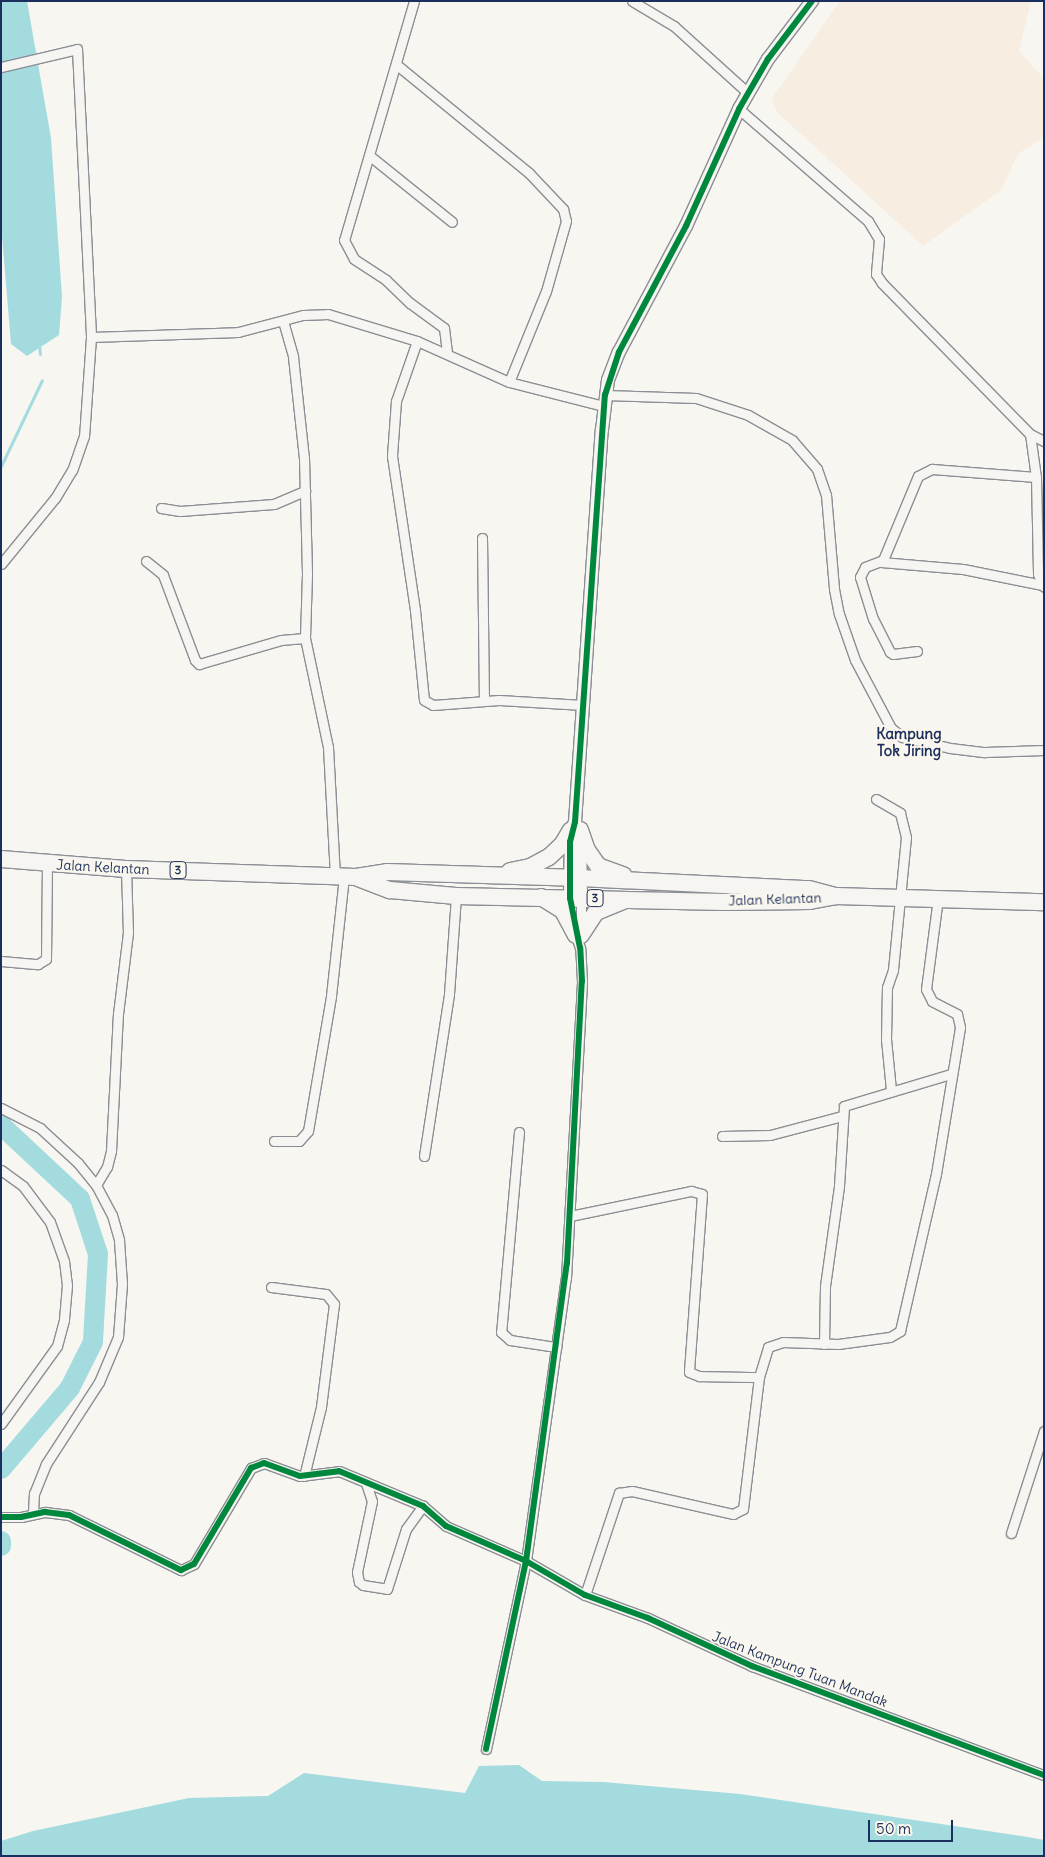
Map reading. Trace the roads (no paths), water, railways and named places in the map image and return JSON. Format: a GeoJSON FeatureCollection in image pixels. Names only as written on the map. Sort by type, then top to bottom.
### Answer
{"type":"FeatureCollection","features":[{"type":"Feature","properties":{"kind":"highway"},"geometry":{"type":"LineString","coordinates":[[484,876],[540,862],[562,845],[575,827],[586,850],[598,866],[611,873],[662,883]]}},
{"type":"Feature","properties":{"kind":"highway","name":"Jalan Kelantan"},"geometry":{"type":"LineString","coordinates":[[1,859],[126,869],[345,876],[387,872],[574,878],[809,889],[836,896]]}},
{"type":"Feature","properties":{"kind":"highway","name":"Jalan Kelantan"},"geometry":{"type":"LineString","coordinates":[[345,876],[390,890],[456,896],[632,897],[734,902],[810,901],[836,896]]}},
{"type":"Feature","properties":{"kind":"highway","name":"3"},"geometry":{"type":"LineString","coordinates":[[836,896],[1044,902]]}},
{"type":"Feature","properties":{"kind":"highway"},"geometry":{"type":"LineString","coordinates":[[541,897],[562,912],[578,936],[596,912],[632,897]]}},
{"type":"Feature","properties":{"kind":"street"},"geometry":{"type":"LineString","coordinates":[[414,1],[397,65],[344,240],[354,259],[386,280],[410,303],[444,328],[447,352]]}},
{"type":"Feature","properties":{"kind":"street"},"geometry":{"type":"LineString","coordinates":[[632,1],[674,26],[748,93]]}},
{"type":"Feature","properties":{"kind":"street"},"geometry":{"type":"LineString","coordinates":[[486,1748],[526,1561],[556,1347],[570,1216],[582,981],[574,878],[575,827],[604,401],[619,352],[686,226],[739,109],[768,59],[812,1]]}},
{"type":"Feature","properties":{"kind":"street"},"geometry":{"type":"LineString","coordinates":[[1,67],[77,49],[80,63],[91,337],[84,436],[72,470],[55,498],[1,564]]}},
{"type":"Feature","properties":{"kind":"street"},"geometry":{"type":"LineString","coordinates":[[397,65],[529,173],[563,209],[565,224],[546,291],[509,382]]}},
{"type":"Feature","properties":{"kind":"street"},"geometry":{"type":"LineString","coordinates":[[739,109],[868,222],[879,239],[876,274],[882,283],[1030,434],[1044,441]]}},
{"type":"Feature","properties":{"kind":"street"},"geometry":{"type":"LineString","coordinates":[[370,156],[452,222]]}},
{"type":"Feature","properties":{"kind":"street"},"geometry":{"type":"LineString","coordinates":[[91,337],[238,332],[328,314],[447,352],[509,382],[604,401],[696,398],[748,415],[792,440],[816,469],[826,495],[834,589],[840,614],[855,660],[891,728],[902,738],[950,748],[985,752],[1044,750]]}},
{"type":"Feature","properties":{"kind":"street"},"geometry":{"type":"LineString","coordinates":[[274,1141],[299,1141],[308,1131],[331,996],[345,876],[328,747],[305,638],[305,491],[294,367],[283,322]]}},
{"type":"Feature","properties":{"kind":"street"},"geometry":{"type":"LineString","coordinates":[[417,341],[396,402],[392,456],[415,610],[424,700],[433,705],[484,701],[583,706]]}},
{"type":"Feature","properties":{"kind":"street"},"geometry":{"type":"LineString","coordinates":[[1030,434],[1036,476],[1038,574],[1043,586]]}},
{"type":"Feature","properties":{"kind":"street"},"geometry":{"type":"LineString","coordinates":[[882,562],[918,476],[926,470],[1036,476]]}},
{"type":"Feature","properties":{"kind":"street"},"geometry":{"type":"LineString","coordinates":[[161,508],[180,511],[274,504],[305,491]]}},
{"type":"Feature","properties":{"kind":"street"},"geometry":{"type":"LineString","coordinates":[[482,538],[484,701]]}},
{"type":"Feature","properties":{"kind":"street"},"geometry":{"type":"LineString","coordinates":[[146,561],[163,575],[194,660],[200,664],[281,640],[305,638]]}},
{"type":"Feature","properties":{"kind":"street"},"geometry":{"type":"LineString","coordinates":[[917,650],[892,653],[873,619],[861,574],[868,565],[882,562],[963,569],[1043,586]]}},
{"type":"Feature","properties":{"kind":"street"},"geometry":{"type":"LineString","coordinates":[[876,798],[903,816],[906,846],[887,1001],[886,1039],[891,1090]]}},
{"type":"Feature","properties":{"kind":"street"},"geometry":{"type":"LineString","coordinates":[[1,961],[38,964],[46,959],[47,863]]}},
{"type":"Feature","properties":{"kind":"street"},"geometry":{"type":"LineString","coordinates":[[96,1185],[108,1167],[111,1151],[118,1014],[128,933],[126,869]]}},
{"type":"Feature","properties":{"kind":"street"},"geometry":{"type":"LineString","coordinates":[[424,1156],[449,994],[456,896]]}},
{"type":"Feature","properties":{"kind":"street"},"geometry":{"type":"LineString","coordinates":[[585,1595],[619,1493],[632,1491],[733,1514],[743,1509],[758,1377],[763,1354],[773,1343],[824,1344],[890,1337],[902,1324],[914,1259],[936,1174],[960,1020],[952,1010],[932,1001],[926,989],[938,898]]}},
{"type":"Feature","properties":{"kind":"street"},"geometry":{"type":"LineString","coordinates":[[824,1344],[825,1286],[839,1186],[844,1106],[850,1102],[951,1074]]}},
{"type":"Feature","properties":{"kind":"street"},"geometry":{"type":"LineString","coordinates":[[1,1108],[51,1137],[96,1185],[112,1215],[119,1240],[122,1284],[118,1337],[99,1382],[46,1464],[34,1494],[34,1514]]}},
{"type":"Feature","properties":{"kind":"street"},"geometry":{"type":"LineString","coordinates":[[722,1136],[770,1136],[842,1116]]}},
{"type":"Feature","properties":{"kind":"street"},"geometry":{"type":"LineString","coordinates":[[519,1132],[501,1332],[510,1340],[556,1347]]}},
{"type":"Feature","properties":{"kind":"street"},"geometry":{"type":"LineString","coordinates":[[1,1170],[23,1186],[50,1222],[64,1261],[66,1285],[64,1320],[57,1346],[1,1424]]}},
{"type":"Feature","properties":{"kind":"street"},"geometry":{"type":"LineString","coordinates":[[570,1216],[691,1191],[702,1194],[689,1372],[699,1376],[758,1377]]}},
{"type":"Feature","properties":{"kind":"street"},"geometry":{"type":"LineString","coordinates":[[1,1517],[21,1517],[34,1514],[69,1515],[181,1570],[194,1564],[250,1468],[264,1464],[304,1476],[321,1407],[334,1304],[326,1294],[271,1287]]}},
{"type":"Feature","properties":{"kind":"street"},"geometry":{"type":"LineString","coordinates":[[1011,1533],[1044,1431]]}},
{"type":"Feature","properties":{"kind":"street","name":"Jalan Kampung Tuan Mandak"},"geometry":{"type":"LineString","coordinates":[[304,1476],[331,1470],[423,1506],[446,1526],[526,1561],[585,1595],[648,1618],[752,1666],[1044,1775]]}},
{"type":"Feature","properties":{"kind":"street"},"geometry":{"type":"LineString","coordinates":[[366,1483],[372,1501],[357,1572],[359,1582],[363,1585],[387,1589],[406,1529],[423,1506]]}},
{"type":"Feature","properties":{"kind":"water"},"geometry":{"type":"Polygon","coordinates":[[[1,1],[27,1],[51,138],[62,297],[59,335],[27,356],[11,344],[1,224],[1,1]]]}},
{"type":"Feature","properties":{"kind":"water"},"geometry":{"type":"Polygon","coordinates":[[[519,1765],[542,1781],[604,1782],[740,1794],[1028,1837],[1044,1840],[1044,1856],[1,1856],[1,1841],[33,1831],[189,1798],[268,1796],[304,1773],[465,1793],[479,1766],[519,1765]]]}},
{"type":"Feature","properties":{"kind":"waterway"},"geometry":{"type":"LineString","coordinates":[[39,345],[40,354]]}},
{"type":"Feature","properties":{"kind":"waterway"},"geometry":{"type":"LineString","coordinates":[[1,466],[42,380]]}},
{"type":"Feature","properties":{"kind":"waterway"},"geometry":{"type":"LineString","coordinates":[[1,1125],[80,1199],[98,1254],[93,1342],[70,1388],[1,1469]]}},
{"type":"Feature","properties":{"kind":"waterway"},"geometry":{"type":"LineString","coordinates":[[1,1541],[1,1546]]}},
{"type":"Feature","properties":{"kind":"district","name":"Kampung Tok Jiring"},"geometry":{"type":"Point","coordinates":[909,742]}}]}
